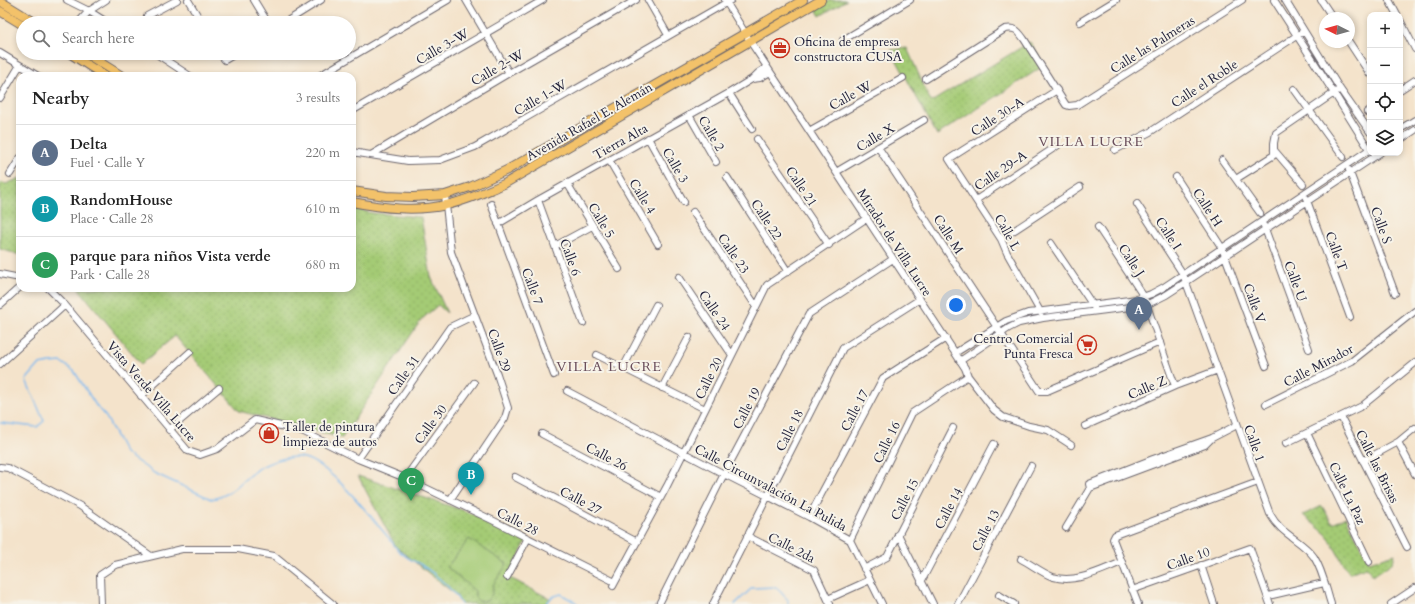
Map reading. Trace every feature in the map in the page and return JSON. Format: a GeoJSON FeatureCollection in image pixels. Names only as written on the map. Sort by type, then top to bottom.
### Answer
{"type":"FeatureCollection","features":[{"type":"Feature","properties":{"kind":"main road","name":"Avenida Rafael E. Alemán"},"geometry":{"type":"LineString","coordinates":[[356,192],[406,197],[445,195],[470,187],[507,170],[803,0]]}},
{"type":"Feature","properties":{"kind":"main road","name":"Avenida Rafael E. Alemán"},"geometry":{"type":"LineString","coordinates":[[356,203],[386,207],[413,208],[446,205],[472,197],[504,184],[821,0]]}},
{"type":"Feature","properties":{"kind":"main road"},"geometry":{"type":"LineString","coordinates":[[0,1],[25,16]]}},
{"type":"Feature","properties":{"kind":"main road"},"geometry":{"type":"LineString","coordinates":[[0,11],[16,21]]}},
{"type":"Feature","properties":{"kind":"main road"},"geometry":{"type":"LineString","coordinates":[[80,60],[99,72]]}},
{"type":"Feature","properties":{"kind":"main road"},"geometry":{"type":"LineString","coordinates":[[96,60],[116,72]]}},
{"type":"Feature","properties":{"kind":"street"},"geometry":{"type":"LineString","coordinates":[[67,0],[97,16]]}},
{"type":"Feature","properties":{"kind":"street"},"geometry":{"type":"LineString","coordinates":[[84,16],[89,11],[106,0]]}},
{"type":"Feature","properties":{"kind":"street"},"geometry":{"type":"LineString","coordinates":[[147,16],[177,0]]}},
{"type":"Feature","properties":{"kind":"street"},"geometry":{"type":"LineString","coordinates":[[188,0],[198,16]]}},
{"type":"Feature","properties":{"kind":"street"},"geometry":{"type":"LineString","coordinates":[[254,0],[264,16]]}},
{"type":"Feature","properties":{"kind":"street"},"geometry":{"type":"LineString","coordinates":[[295,16],[321,0]]}},
{"type":"Feature","properties":{"kind":"street"},"geometry":{"type":"LineString","coordinates":[[356,54],[448,0]]}},
{"type":"Feature","properties":{"kind":"street"},"geometry":{"type":"LineString","coordinates":[[466,0],[509,73]]}},
{"type":"Feature","properties":{"kind":"street","name":"Calle 3-W"},"geometry":{"type":"LineString","coordinates":[[356,109],[543,0]]}},
{"type":"Feature","properties":{"kind":"street","name":"Calle 2-W"},"geometry":{"type":"LineString","coordinates":[[371,155],[636,0]]}},
{"type":"Feature","properties":{"kind":"street"},"geometry":{"type":"LineString","coordinates":[[648,0],[668,35]]}},
{"type":"Feature","properties":{"kind":"street"},"geometry":{"type":"LineString","coordinates":[[843,40],[910,0]]}},
{"type":"Feature","properties":{"kind":"street"},"geometry":{"type":"LineString","coordinates":[[1080,22],[1116,0]]}},
{"type":"Feature","properties":{"kind":"street","name":"Calle las Palmeras"},"geometry":{"type":"LineString","coordinates":[[1057,90],[1066,105],[1077,105],[1242,0]]}},
{"type":"Feature","properties":{"kind":"street"},"geometry":{"type":"LineString","coordinates":[[1274,0],[1367,146]]}},
{"type":"Feature","properties":{"kind":"street"},"geometry":{"type":"LineString","coordinates":[[1321,0],[1329,12]]}},
{"type":"Feature","properties":{"kind":"street"},"geometry":{"type":"LineString","coordinates":[[1389,0],[1395,12]]}},
{"type":"Feature","properties":{"kind":"street","name":"Calle 1-W"},"geometry":{"type":"LineString","coordinates":[[356,153],[408,161],[440,160],[475,147],[727,1]]}},
{"type":"Feature","properties":{"kind":"street","name":"Mirador de Villa Lucre"},"geometry":{"type":"LineString","coordinates":[[727,1],[750,41],[946,338],[965,368],[968,376],[994,410],[1003,417],[1029,426],[1048,430],[1071,445]]}},
{"type":"Feature","properties":{"kind":"street"},"geometry":{"type":"LineString","coordinates":[[1278,7],[1287,1],[1340,89],[1367,128]]}},
{"type":"Feature","properties":{"kind":"street"},"geometry":{"type":"LineString","coordinates":[[1403,26],[1415,49]]}},
{"type":"Feature","properties":{"kind":"street"},"geometry":{"type":"LineString","coordinates":[[926,79],[1005,29],[1015,28],[1018,30],[1057,90]]}},
{"type":"Feature","properties":{"kind":"street","name":"Calle el Roble"},"geometry":{"type":"LineString","coordinates":[[1115,150],[1150,132],[1304,31]]}},
{"type":"Feature","properties":{"kind":"street"},"geometry":{"type":"LineString","coordinates":[[1353,48],[1367,69]]}},
{"type":"Feature","properties":{"kind":"street"},"geometry":{"type":"LineString","coordinates":[[0,53],[31,72]]}},
{"type":"Feature","properties":{"kind":"street"},"geometry":{"type":"LineString","coordinates":[[166,60],[184,72]]}},
{"type":"Feature","properties":{"kind":"street"},"geometry":{"type":"LineString","coordinates":[[326,72],[346,60]]}},
{"type":"Feature","properties":{"kind":"street"},"geometry":{"type":"LineString","coordinates":[[0,98],[20,65]]}},
{"type":"Feature","properties":{"kind":"street","name":"Tierra Alta"},"geometry":{"type":"LineString","coordinates":[[498,224],[567,183],[729,93],[752,79],[758,73],[769,70]]}},
{"type":"Feature","properties":{"kind":"street","name":"Calle W"},"geometry":{"type":"LineString","coordinates":[[809,131],[903,78]]}},
{"type":"Feature","properties":{"kind":"street"},"geometry":{"type":"LineString","coordinates":[[1403,88],[1415,80]]}},
{"type":"Feature","properties":{"kind":"street"},"geometry":{"type":"LineString","coordinates":[[1294,89],[1343,157]]}},
{"type":"Feature","properties":{"kind":"street"},"geometry":{"type":"LineString","coordinates":[[1236,179],[1274,154],[1276,133],[1340,89]]}},
{"type":"Feature","properties":{"kind":"street","name":"Calle 30-A"},"geometry":{"type":"LineString","coordinates":[[949,159],[1057,90]]}},
{"type":"Feature","properties":{"kind":"street"},"geometry":{"type":"LineString","coordinates":[[729,93],[752,129]]}},
{"type":"Feature","properties":{"kind":"street","name":"Calle 2"},"geometry":{"type":"LineString","coordinates":[[689,115],[716,162]]}},
{"type":"Feature","properties":{"kind":"street","name":"Calle X"},"geometry":{"type":"LineString","coordinates":[[836,172],[924,120]]}},
{"type":"Feature","properties":{"kind":"street"},"geometry":{"type":"LineString","coordinates":[[1403,127],[1415,120]]}},
{"type":"Feature","properties":{"kind":"street"},"geometry":{"type":"LineString","coordinates":[[1403,138],[1415,130]]}},
{"type":"Feature","properties":{"kind":"street","name":"Calle 3"},"geometry":{"type":"LineString","coordinates":[[648,138],[684,202]]}},
{"type":"Feature","properties":{"kind":"street","name":"Calle 21"},"geometry":{"type":"LineString","coordinates":[[757,139],[829,245]]}},
{"type":"Feature","properties":{"kind":"street","name":"Calle 29-A"},"geometry":{"type":"LineString","coordinates":[[976,200],[1057,146]]}},
{"type":"Feature","properties":{"kind":"street","name":"Calle M"},"geometry":{"type":"LineString","coordinates":[[878,147],[1036,388],[1042,392],[1047,391],[1160,342]]}},
{"type":"Feature","properties":{"kind":"street"},"geometry":{"type":"LineString","coordinates":[[1274,150],[1303,184]]}},
{"type":"Feature","properties":{"kind":"street"},"geometry":{"type":"LineString","coordinates":[[955,353],[1016,316],[1040,310],[1137,299],[1151,294],[1304,193],[1367,154]]}},
{"type":"Feature","properties":{"kind":"street"},"geometry":{"type":"LineString","coordinates":[[960,360],[1000,334],[1019,324],[1043,318],[1146,305],[1166,296],[1351,173],[1367,156]]}},
{"type":"Feature","properties":{"kind":"street","name":"Calle L"},"geometry":{"type":"LineString","coordinates":[[949,159],[1001,240],[1043,318]]}},
{"type":"Feature","properties":{"kind":"street","name":"Calle 4"},"geometry":{"type":"LineString","coordinates":[[609,160],[658,244]]}},
{"type":"Feature","properties":{"kind":"street"},"geometry":{"type":"LineString","coordinates":[[1222,160],[1260,213]]}},
{"type":"Feature","properties":{"kind":"street"},"geometry":{"type":"LineString","coordinates":[[10,174],[16,164]]}},
{"type":"Feature","properties":{"kind":"street","name":"Calle S"},"geometry":{"type":"LineString","coordinates":[[1346,166],[1351,173],[1395,293]]}},
{"type":"Feature","properties":{"kind":"street","name":"Calle 22"},"geometry":{"type":"LineString","coordinates":[[727,177],[788,272]]}},
{"type":"Feature","properties":{"kind":"street","name":"Calle H"},"geometry":{"type":"LineString","coordinates":[[1176,177],[1222,248]]}},
{"type":"Feature","properties":{"kind":"street","name":"Calle 5"},"geometry":{"type":"LineString","coordinates":[[567,183],[619,268]]}},
{"type":"Feature","properties":{"kind":"street"},"geometry":{"type":"LineString","coordinates":[[1001,240],[1080,187]]}},
{"type":"Feature","properties":{"kind":"street","name":"Calle T"},"geometry":{"type":"LineString","coordinates":[[1304,193],[1350,317]]}},
{"type":"Feature","properties":{"kind":"street","name":"Calle 29"},"geometry":{"type":"LineString","coordinates":[[445,195],[451,252],[497,374],[508,408],[505,418],[450,500]]}},
{"type":"Feature","properties":{"kind":"street","name":"Calle 6"},"geometry":{"type":"LineString","coordinates":[[538,200],[583,323]]}},
{"type":"Feature","properties":{"kind":"street","name":"Calle 7"},"geometry":{"type":"LineString","coordinates":[[491,204],[554,375]]}},
{"type":"Feature","properties":{"kind":"street","name":"Calle I"},"geometry":{"type":"LineString","coordinates":[[1137,204],[1183,274]]}},
{"type":"Feature","properties":{"kind":"street","name":"Calle 23"},"geometry":{"type":"LineString","coordinates":[[693,212],[756,306]]}},
{"type":"Feature","properties":{"kind":"street","name":"Calle 20"},"geometry":{"type":"LineString","coordinates":[[614,584],[661,497],[767,285],[829,245],[867,218]]}},
{"type":"Feature","properties":{"kind":"street","name":"Calle U"},"geometry":{"type":"LineString","coordinates":[[1262,221],[1309,349]]}},
{"type":"Feature","properties":{"kind":"street"},"geometry":{"type":"LineString","coordinates":[[555,246],[592,226]]}},
{"type":"Feature","properties":{"kind":"street","name":"Calle J"},"geometry":{"type":"LineString","coordinates":[[1098,227],[1144,297],[1175,386]]}},
{"type":"Feature","properties":{"kind":"street"},"geometry":{"type":"LineString","coordinates":[[1051,243],[1097,312]]}},
{"type":"Feature","properties":{"kind":"street","name":"Calle V"},"geometry":{"type":"LineString","coordinates":[[1222,248],[1266,366]]}},
{"type":"Feature","properties":{"kind":"street","name":"Calle 19"},"geometry":{"type":"LineString","coordinates":[[659,604],[724,474],[809,314],[893,259]]}},
{"type":"Feature","properties":{"kind":"street"},"geometry":{"type":"LineString","coordinates":[[0,274],[16,277]]}},
{"type":"Feature","properties":{"kind":"street","name":"Calle 1"},"geometry":{"type":"LineString","coordinates":[[1183,274],[1274,523],[1313,556],[1331,604]]}},
{"type":"Feature","properties":{"kind":"street","name":"Calle 24"},"geometry":{"type":"LineString","coordinates":[[679,277],[732,355]]}},
{"type":"Feature","properties":{"kind":"street"},"geometry":{"type":"LineString","coordinates":[[0,305],[16,291]]}},
{"type":"Feature","properties":{"kind":"street","name":"Vista Verde Villa Lucre"},"geometry":{"type":"LineString","coordinates":[[52,292],[65,305],[188,451],[200,455],[217,449],[255,420]]}},
{"type":"Feature","properties":{"kind":"street","name":"Calle 18"},"geometry":{"type":"LineString","coordinates":[[713,604],[843,348],[920,299]]}},
{"type":"Feature","properties":{"kind":"street"},"geometry":{"type":"LineString","coordinates":[[0,364],[65,305]]}},
{"type":"Feature","properties":{"kind":"street"},"geometry":{"type":"LineString","coordinates":[[623,368],[656,305]]}},
{"type":"Feature","properties":{"kind":"street","name":"Calle Mirador"},"geometry":{"type":"LineString","coordinates":[[1266,404],[1352,361],[1415,311]]}},
{"type":"Feature","properties":{"kind":"street","name":"Calle 31"},"geometry":{"type":"LineString","coordinates":[[358,459],[450,326],[475,315]]}},
{"type":"Feature","properties":{"kind":"street"},"geometry":{"type":"LineString","coordinates":[[1016,316],[1019,324]]}},
{"type":"Feature","properties":{"kind":"street"},"geometry":{"type":"LineString","coordinates":[[662,388],[689,337]]}},
{"type":"Feature","properties":{"kind":"street","name":"Calle 17"},"geometry":{"type":"LineString","coordinates":[[809,517],[883,378],[946,338]]}},
{"type":"Feature","properties":{"kind":"street"},"geometry":{"type":"LineString","coordinates":[[141,396],[190,352]]}},
{"type":"Feature","properties":{"kind":"street"},"geometry":{"type":"LineString","coordinates":[[597,355],[705,409]]}},
{"type":"Feature","properties":{"kind":"street"},"geometry":{"type":"LineString","coordinates":[[1286,443],[1362,406],[1415,362]]}},
{"type":"Feature","properties":{"kind":"street","name":"Calle Z"},"geometry":{"type":"LineString","coordinates":[[1085,426],[1175,386],[1218,370]]}},
{"type":"Feature","properties":{"kind":"street","name":"Calle 16"},"geometry":{"type":"LineString","coordinates":[[850,540],[912,413],[968,376]]}},
{"type":"Feature","properties":{"kind":"street","name":"Calle 30"},"geometry":{"type":"LineString","coordinates":[[405,478],[474,382]]}},
{"type":"Feature","properties":{"kind":"street"},"geometry":{"type":"LineString","coordinates":[[169,430],[219,388]]}},
{"type":"Feature","properties":{"kind":"street","name":"Calle Circunvalación La Pulida"},"geometry":{"type":"LineString","coordinates":[[566,391],[809,517],[850,540],[882,604]]}},
{"type":"Feature","properties":{"kind":"street","name":"Calle las Brisas"},"geometry":{"type":"LineString","coordinates":[[1341,417],[1407,547]]}},
{"type":"Feature","properties":{"kind":"street","name":"Calle 28"},"geometry":{"type":"LineString","coordinates":[[255,420],[302,431],[358,459],[405,478],[528,538],[614,584]]}},
{"type":"Feature","properties":{"kind":"street"},"geometry":{"type":"LineString","coordinates":[[1066,528],[1090,488],[1187,449],[1237,425]]}},
{"type":"Feature","properties":{"kind":"street","name":"Calle 15"},"geometry":{"type":"LineString","coordinates":[[864,569],[887,557],[953,428]]}},
{"type":"Feature","properties":{"kind":"street"},"geometry":{"type":"LineString","coordinates":[[1363,461],[1398,442],[1415,428]]}},
{"type":"Feature","properties":{"kind":"street","name":"Calle La Paz"},"geometry":{"type":"LineString","coordinates":[[1307,433],[1369,562]]}},
{"type":"Feature","properties":{"kind":"street","name":"Calle 26"},"geometry":{"type":"LineString","coordinates":[[542,434],[661,497]]}},
{"type":"Feature","properties":{"kind":"street"},"geometry":{"type":"LineString","coordinates":[[1398,442],[1415,474]]}},
{"type":"Feature","properties":{"kind":"street","name":"Calle 14"},"geometry":{"type":"LineString","coordinates":[[921,582],[994,444]]}},
{"type":"Feature","properties":{"kind":"street","name":"Calle 13"},"geometry":{"type":"LineString","coordinates":[[958,604],[1031,466]]}},
{"type":"Feature","properties":{"kind":"street"},"geometry":{"type":"LineString","coordinates":[[0,467],[8,468],[80,506],[151,556]]}},
{"type":"Feature","properties":{"kind":"street","name":"Calle 27"},"geometry":{"type":"LineString","coordinates":[[515,478],[637,542]]}},
{"type":"Feature","properties":{"kind":"street"},"geometry":{"type":"LineString","coordinates":[[1136,603],[1113,539],[1115,535],[1258,482]]}},
{"type":"Feature","properties":{"kind":"street"},"geometry":{"type":"LineString","coordinates":[[898,534],[933,604]]}},
{"type":"Feature","properties":{"kind":"street","name":"Calle 2da"},"geometry":{"type":"LineString","coordinates":[[748,536],[814,570],[829,602]]}},
{"type":"Feature","properties":{"kind":"street"},"geometry":{"type":"LineString","coordinates":[[507,577],[528,538]]}},
{"type":"Feature","properties":{"kind":"street","name":"Calle 10"},"geometry":{"type":"LineString","coordinates":[[1132,590],[1250,548],[1268,596]]}},
{"type":"Feature","properties":{"kind":"street"},"geometry":{"type":"LineString","coordinates":[[101,604],[100,576],[115,565],[182,549],[238,549],[274,556],[333,604]]}},
{"type":"Feature","properties":{"kind":"street"},"geometry":{"type":"LineString","coordinates":[[1020,559],[1053,577],[1067,579],[1080,577],[1122,562]]}},
{"type":"Feature","properties":{"kind":"street"},"geometry":{"type":"LineString","coordinates":[[1201,565],[1214,604]]}},
{"type":"Feature","properties":{"kind":"street"},"geometry":{"type":"LineString","coordinates":[[829,602],[870,580]]}},
{"type":"Feature","properties":{"kind":"street"},"geometry":{"type":"LineString","coordinates":[[1270,604],[1268,596],[1324,583]]}},
{"type":"Feature","properties":{"kind":"street"},"geometry":{"type":"LineString","coordinates":[[1391,604],[1415,588]]}},
{"type":"Feature","properties":{"kind":"street"},"geometry":{"type":"LineString","coordinates":[[999,595],[1014,604]]}},
{"type":"Feature","properties":{"kind":"green space"},"geometry":{"type":"Polygon","coordinates":[[[830,0],[847,0],[820,16],[816,9],[830,0]]]}},
{"type":"Feature","properties":{"kind":"green space"},"geometry":{"type":"Polygon","coordinates":[[[1030,42],[1045,65],[937,135],[891,50],[907,48],[931,102],[1030,42]]]}},
{"type":"Feature","properties":{"kind":"green space"},"geometry":{"type":"Polygon","coordinates":[[[16,180],[16,254],[0,249],[0,182],[6,184],[16,180]]]}},
{"type":"Feature","properties":{"kind":"green space"},"geometry":{"type":"Polygon","coordinates":[[[356,209],[372,213],[421,217],[431,277],[447,313],[438,305],[421,320],[342,438],[239,411],[175,336],[141,364],[81,292],[356,292],[356,209]]]}},
{"type":"Feature","properties":{"kind":"green space"},"geometry":{"type":"Polygon","coordinates":[[[358,476],[462,510],[528,538],[508,577],[551,599],[546,604],[461,604],[456,595],[396,547],[358,476]]]}},
{"type":"Feature","properties":{"kind":"green space"},"geometry":{"type":"Polygon","coordinates":[[[1322,506],[1332,523],[1346,517],[1369,562],[1395,554],[1393,562],[1373,576],[1366,567],[1349,573],[1327,535],[1303,515],[1322,506]]]}},
{"type":"Feature","properties":{"kind":"green space"},"geometry":{"type":"Polygon","coordinates":[[[469,539],[507,564],[493,585],[492,594],[487,601],[478,601],[475,597],[475,591],[447,567],[469,539]]]}},
{"type":"Feature","properties":{"kind":"waterway"},"geometry":{"type":"LineString","coordinates":[[0,423],[37,427],[44,421],[26,380],[39,365],[61,362],[74,371],[97,407],[106,417],[125,453],[154,473],[211,499],[232,491],[259,468],[283,458],[299,457],[310,460],[322,467],[347,490],[399,551],[407,558],[420,564],[437,577],[458,598],[461,604]]}},
{"type":"Feature","properties":{"kind":"waterway"},"geometry":{"type":"LineString","coordinates":[[735,604],[752,588],[776,587],[788,600],[788,604]]}},
{"type":"Feature","properties":{"kind":"waterway"},"geometry":{"type":"LineString","coordinates":[[546,604],[552,597],[561,594],[578,604]]}},
{"type":"Feature","properties":{"kind":"place","name":"Oficina de empresa constructora CUSA"},"geometry":{"type":"Point","coordinates":[780,48]}},
{"type":"Feature","properties":{"kind":"place","name":"Delta"},"geometry":{"type":"Point","coordinates":[1139,330]}},
{"type":"Feature","properties":{"kind":"place","name":"Centro Comercial Punta Fresca"},"geometry":{"type":"Point","coordinates":[1087,345]}},
{"type":"Feature","properties":{"kind":"place","name":"Taller de pintura limpieza de autos"},"geometry":{"type":"Point","coordinates":[269,433]}},
{"type":"Feature","properties":{"kind":"place","name":"RandomHouse"},"geometry":{"type":"Point","coordinates":[471,495]}},
{"type":"Feature","properties":{"kind":"place","name":"parque para niños Vista verde"},"geometry":{"type":"Point","coordinates":[411,501]}},
{"type":"Feature","properties":{"kind":"district","name":"VILLA LUCRE"},"geometry":{"type":"Point","coordinates":[1091,141]}},
{"type":"Feature","properties":{"kind":"district","name":"VILLA LUCRE"},"geometry":{"type":"Point","coordinates":[609,366]}}]}
